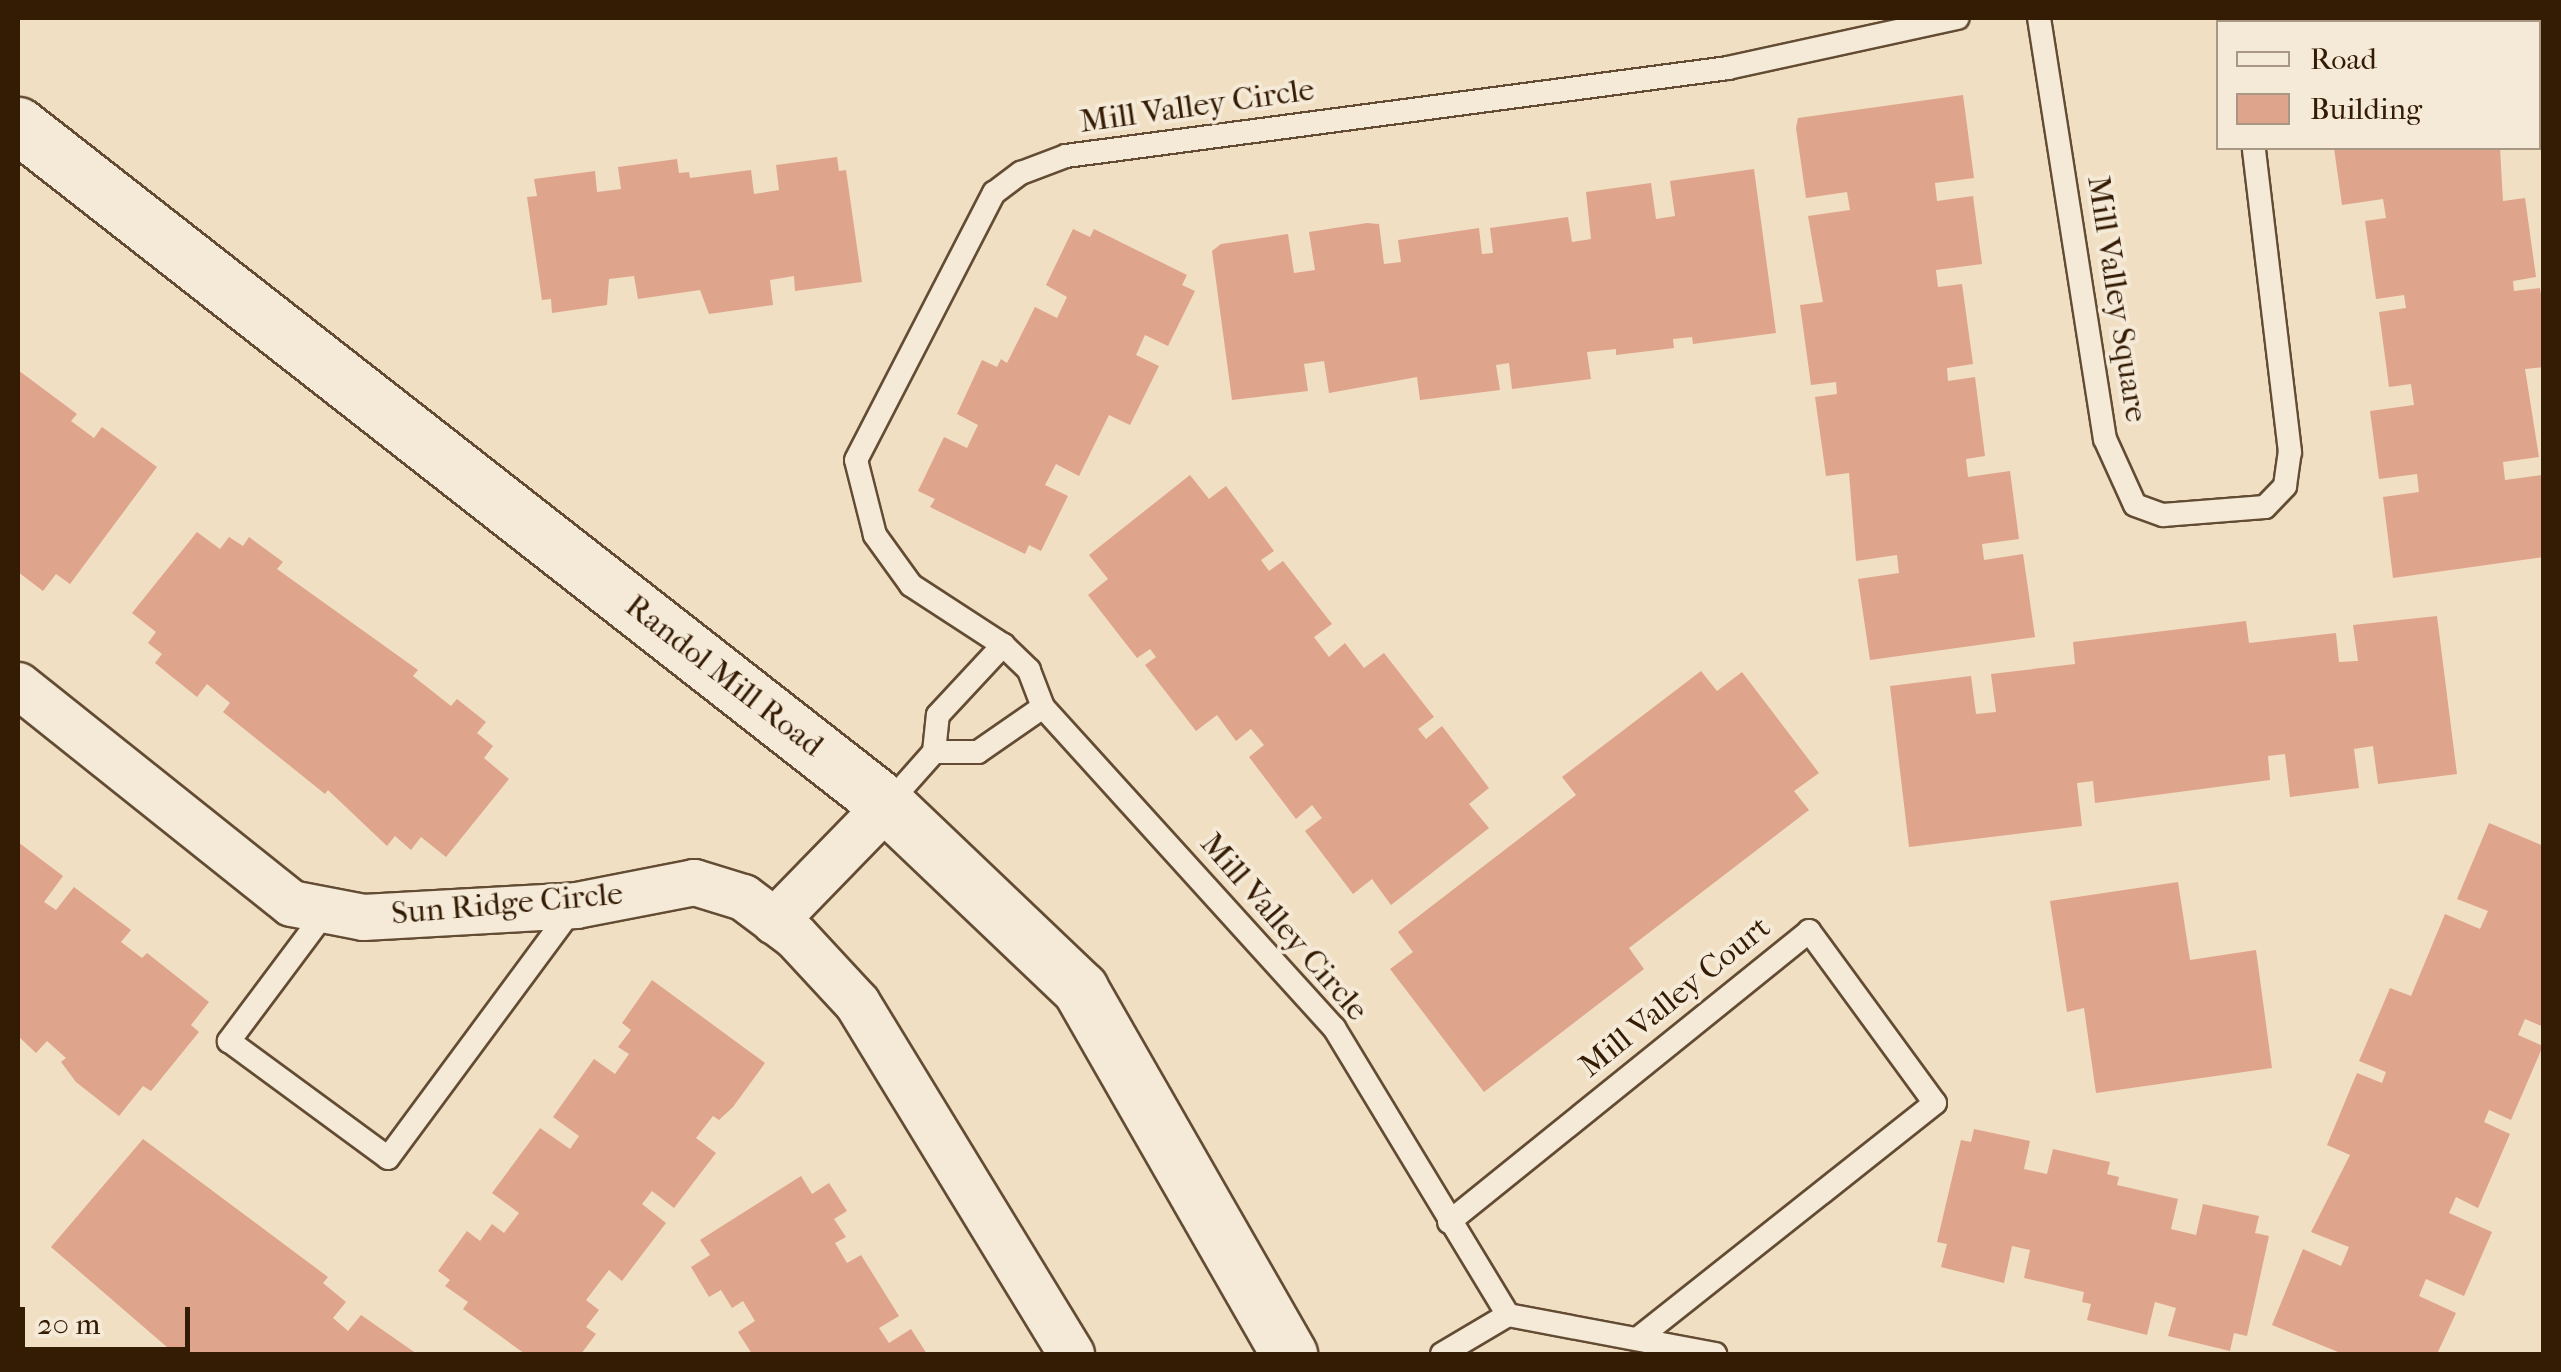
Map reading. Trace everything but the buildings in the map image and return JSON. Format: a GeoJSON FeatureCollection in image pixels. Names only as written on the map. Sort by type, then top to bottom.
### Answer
{"type":"FeatureCollection","features":[{"type":"Feature","properties":{"kind":"street","name":"Randol Mill Road"},"geometry":{"type":"LineString","coordinates":[[18,125],[887,805],[1080,989],[1289,1354]]}},
{"type":"Feature","properties":{"kind":"street","name":"Sun Ridge Circle"},"geometry":{"type":"LineString","coordinates":[[18,685],[291,903],[363,916],[576,905],[694,882],[743,897],[774,921],[857,1004],[1072,1354]]}},
{"type":"Feature","properties":{"kind":"street"},"geometry":{"type":"LineString","coordinates":[[774,921],[887,805]]}},
{"type":"Feature","properties":{"kind":"lane","name":"Mill Valley Circle"},"geometry":{"type":"LineString","coordinates":[[1508,1314],[1448,1222],[1334,1028],[1043,707],[1029,670],[1002,645],[911,585],[875,535],[856,460],[994,193],[1021,173],[1066,156],[1728,68],[1958,18]]}},
{"type":"Feature","properties":{"kind":"lane","name":"Mill Valley Square"},"geometry":{"type":"LineString","coordinates":[[2039,18],[2104,439],[2135,505],[2162,515],[2265,507],[2285,486],[2290,452],[2254,150]]}},
{"type":"Feature","properties":{"kind":"lane"},"geometry":{"type":"LineString","coordinates":[[887,805],[934,752],[938,714],[1002,645]]}},
{"type":"Feature","properties":{"kind":"lane"},"geometry":{"type":"LineString","coordinates":[[934,752],[978,752],[1043,707]]}},
{"type":"Feature","properties":{"kind":"lane"},"geometry":{"type":"LineString","coordinates":[[328,910],[229,1040],[388,1158],[576,905]]}},
{"type":"Feature","properties":{"kind":"lane","name":"Mill Valley Court"},"geometry":{"type":"LineString","coordinates":[[1448,1222],[1809,931],[1934,1103],[1637,1339]]}},
{"type":"Feature","properties":{"kind":"lane"},"geometry":{"type":"LineString","coordinates":[[1442,1354],[1508,1314],[1715,1354]]}}]}
